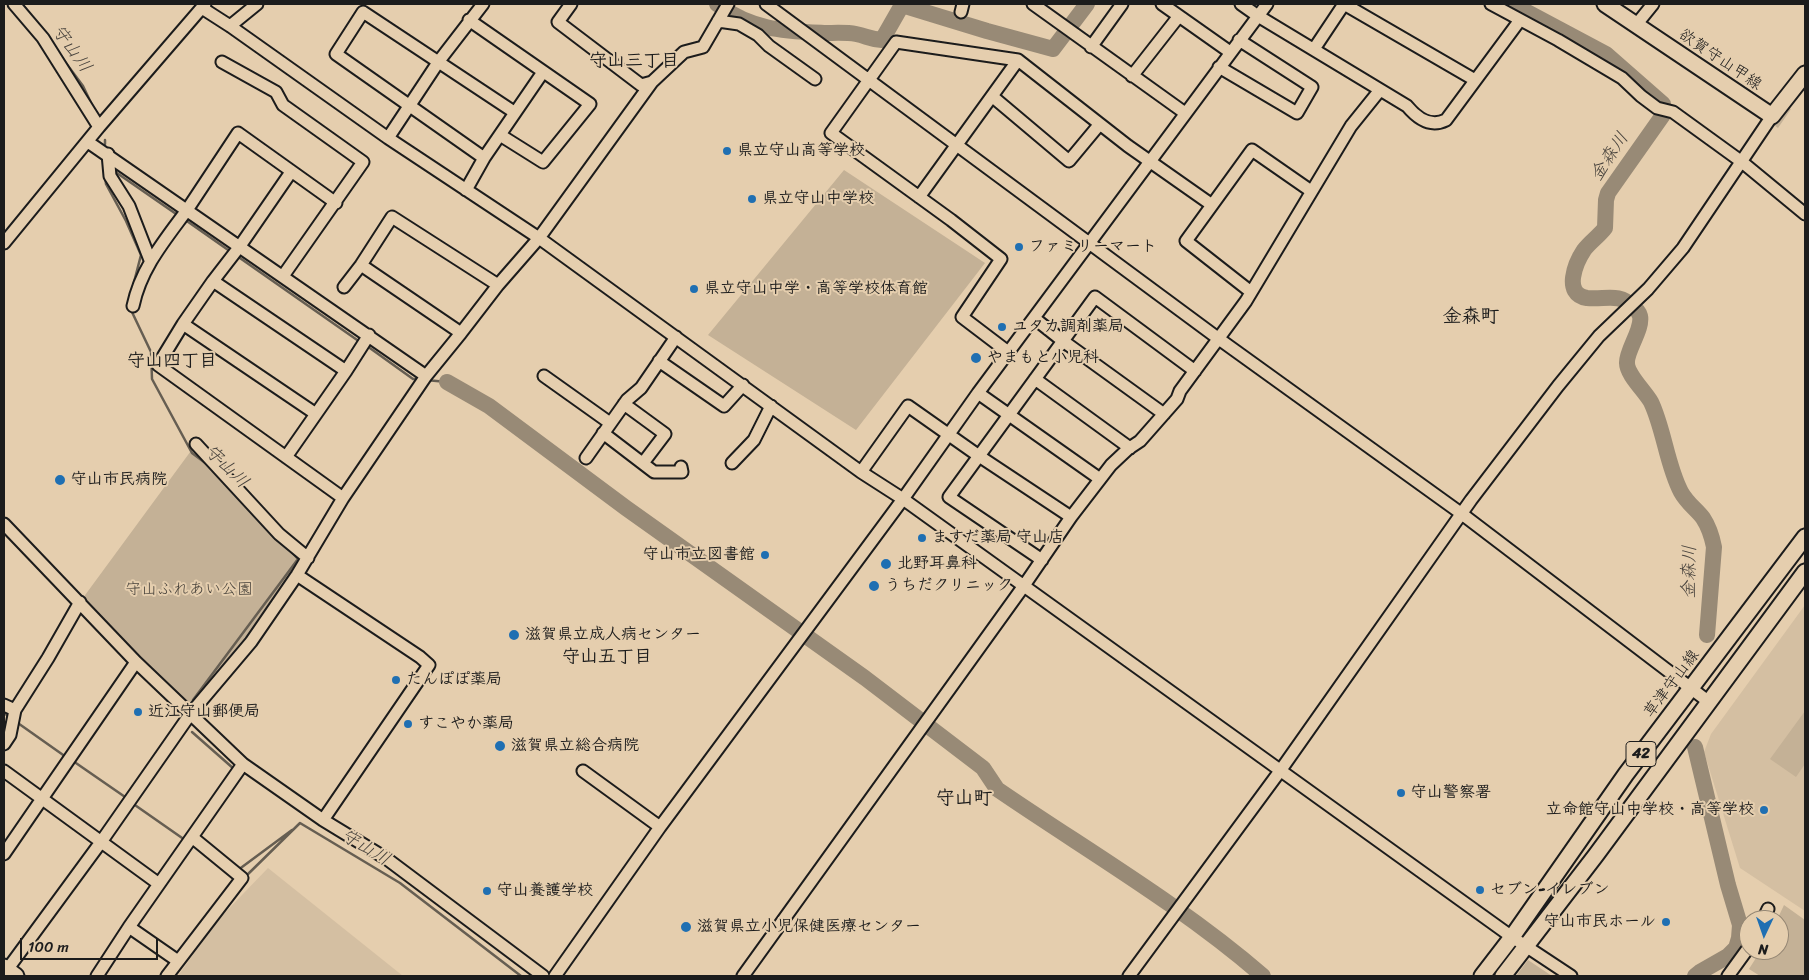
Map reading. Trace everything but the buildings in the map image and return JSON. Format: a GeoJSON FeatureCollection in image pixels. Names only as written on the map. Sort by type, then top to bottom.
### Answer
{"type":"FeatureCollection","features":[{"type":"Feature","properties":{"kind":"main road","name":"欲賀守山甲線"},"geometry":{"type":"LineString","coordinates":[[1605,4],[1772,116]]}},
{"type":"Feature","properties":{"kind":"main road"},"geometry":{"type":"LineString","coordinates":[[1772,116],[1805,74]]}},
{"type":"Feature","properties":{"kind":"main road","name":"草津守山線"},"geometry":{"type":"LineString","coordinates":[[1482,976],[1512,937],[1626,774],[1805,537]]}},
{"type":"Feature","properties":{"kind":"main road","name":"42"},"geometry":{"type":"LineString","coordinates":[[1503,976],[1805,572]]}},
{"type":"Feature","properties":{"kind":"street"},"geometry":{"type":"LineString","coordinates":[[14,4],[43,38],[99,127]]}},
{"type":"Feature","properties":{"kind":"street"},"geometry":{"type":"LineString","coordinates":[[230,26],[257,4]]}},
{"type":"Feature","properties":{"kind":"street"},"geometry":{"type":"LineString","coordinates":[[571,4],[558,22],[641,85],[652,82]]}},
{"type":"Feature","properties":{"kind":"street"},"geometry":{"type":"LineString","coordinates":[[8,972],[191,713],[251,642],[308,558],[343,498],[426,376],[498,285],[539,238],[652,82],[684,52],[703,47],[728,4]]}},
{"type":"Feature","properties":{"kind":"street"},"geometry":{"type":"LineString","coordinates":[[766,4],[1219,339],[1462,514],[1709,702]]}},
{"type":"Feature","properties":{"kind":"street"},"geometry":{"type":"LineString","coordinates":[[1091,47],[1122,4]]}},
{"type":"Feature","properties":{"kind":"street"},"geometry":{"type":"LineString","coordinates":[[1162,4],[1230,52]]}},
{"type":"Feature","properties":{"kind":"street"},"geometry":{"type":"LineString","coordinates":[[1241,4],[1407,106],[1422,121],[1434,123],[1441,123],[1446,120],[1520,20]]}},
{"type":"Feature","properties":{"kind":"street"},"geometry":{"type":"LineString","coordinates":[[555,976],[660,827],[903,500],[1008,352],[1267,4]]}},
{"type":"Feature","properties":{"kind":"street"},"geometry":{"type":"LineString","coordinates":[[1314,48],[1344,4],[1475,80]]}},
{"type":"Feature","properties":{"kind":"street"},"geometry":{"type":"LineString","coordinates":[[1491,4],[1558,40],[1622,78],[1657,108],[1673,112],[1742,162],[1805,214]]}},
{"type":"Feature","properties":{"kind":"street"},"geometry":{"type":"LineString","coordinates":[[1636,24],[1653,4]]}},
{"type":"Feature","properties":{"kind":"street"},"geometry":{"type":"LineString","coordinates":[[388,138],[438,61],[470,20],[479,5]]}},
{"type":"Feature","properties":{"kind":"street"},"geometry":{"type":"LineString","coordinates":[[1038,5],[1091,47],[1185,113]]}},
{"type":"Feature","properties":{"kind":"street"},"geometry":{"type":"LineString","coordinates":[[4,243],[99,127],[203,6],[388,138],[539,238],[861,472],[903,500],[1512,937],[1571,976]]}},
{"type":"Feature","properties":{"kind":"street"},"geometry":{"type":"LineString","coordinates":[[484,158],[336,54],[362,12],[514,112]]}},
{"type":"Feature","properties":{"kind":"street"},"geometry":{"type":"LineString","coordinates":[[1132,76],[1179,16]]}},
{"type":"Feature","properties":{"kind":"street"},"geometry":{"type":"LineString","coordinates":[[470,20],[590,104],[543,162],[500,135]]}},
{"type":"Feature","properties":{"kind":"street"},"geometry":{"type":"LineString","coordinates":[[718,21],[739,24],[758,35],[769,46],[815,79]]}},
{"type":"Feature","properties":{"kind":"street"},"geometry":{"type":"LineString","coordinates":[[1219,66],[1297,113],[1312,87],[1239,40]]}},
{"type":"Feature","properties":{"kind":"street"},"geometry":{"type":"LineString","coordinates":[[1008,352],[962,317],[1001,259],[831,133],[896,42],[1018,60],[1099,125],[1212,205]]}},
{"type":"Feature","properties":{"kind":"street"},"geometry":{"type":"LineString","coordinates":[[919,197],[958,146],[1018,60]]}},
{"type":"Feature","properties":{"kind":"street"},"geometry":{"type":"LineString","coordinates":[[222,62],[276,92],[283,105],[363,162],[283,276]]}},
{"type":"Feature","properties":{"kind":"street"},"geometry":{"type":"LineString","coordinates":[[466,190],[514,112],[543,72]]}},
{"type":"Feature","properties":{"kind":"street"},"geometry":{"type":"LineString","coordinates":[[742,976],[1024,587],[1071,517],[1112,465],[1140,441],[1177,400],[1180,391],[1251,292],[1351,126],[1380,90]]}},
{"type":"Feature","properties":{"kind":"street"},"geometry":{"type":"LineString","coordinates":[[993,97],[1069,161],[1099,125]]}},
{"type":"Feature","properties":{"kind":"street"},"geometry":{"type":"LineString","coordinates":[[1129,976],[1280,771],[1462,514],[1558,386],[1602,334],[1648,289],[1683,248],[1772,116]]}},
{"type":"Feature","properties":{"kind":"street"},"geometry":{"type":"LineString","coordinates":[[133,306],[135,295],[150,260],[238,133],[336,203]]}},
{"type":"Feature","properties":{"kind":"street"},"geometry":{"type":"LineString","coordinates":[[88,142],[108,154],[426,376]]}},
{"type":"Feature","properties":{"kind":"street"},"geometry":{"type":"LineString","coordinates":[[1251,292],[1186,241],[1252,150],[1311,191]]}},
{"type":"Feature","properties":{"kind":"street"},"geometry":{"type":"LineString","coordinates":[[108,154],[110,176],[129,206],[150,260]]}},
{"type":"Feature","properties":{"kind":"street"},"geometry":{"type":"LineString","coordinates":[[291,172],[183,324],[158,365],[343,498]]}},
{"type":"Feature","properties":{"kind":"street"},"geometry":{"type":"LineString","coordinates":[[344,287],[361,265],[392,217],[498,285]]}},
{"type":"Feature","properties":{"kind":"street"},"geometry":{"type":"LineString","coordinates":[[361,265],[461,333]]}},
{"type":"Feature","properties":{"kind":"street"},"geometry":{"type":"LineString","coordinates":[[213,281],[346,371]]}},
{"type":"Feature","properties":{"kind":"street"},"geometry":{"type":"LineString","coordinates":[[1042,560],[949,497],[1095,297],[1195,371]]}},
{"type":"Feature","properties":{"kind":"street"},"geometry":{"type":"LineString","coordinates":[[1034,318],[1164,414]]}},
{"type":"Feature","properties":{"kind":"street"},"geometry":{"type":"LineString","coordinates":[[183,324],[316,414]]}},
{"type":"Feature","properties":{"kind":"street"},"geometry":{"type":"LineString","coordinates":[[286,457],[369,335]]}},
{"type":"Feature","properties":{"kind":"street"},"geometry":{"type":"LineString","coordinates":[[586,458],[624,404],[640,388],[676,337]]}},
{"type":"Feature","properties":{"kind":"street"},"geometry":{"type":"LineString","coordinates":[[659,361],[724,406],[743,385]]}},
{"type":"Feature","properties":{"kind":"street"},"geometry":{"type":"LineString","coordinates":[[544,376],[607,428],[654,472],[682,472],[681,468]]}},
{"type":"Feature","properties":{"kind":"street"},"geometry":{"type":"LineString","coordinates":[[1035,379],[1130,448]]}},
{"type":"Feature","properties":{"kind":"street"},"geometry":{"type":"LineString","coordinates":[[978,393],[1100,479]]}},
{"type":"Feature","properties":{"kind":"street"},"geometry":{"type":"LineString","coordinates":[[624,404],[665,434],[644,464]]}},
{"type":"Feature","properties":{"kind":"street"},"geometry":{"type":"LineString","coordinates":[[732,463],[754,440],[770,406]]}},
{"type":"Feature","properties":{"kind":"street"},"geometry":{"type":"LineString","coordinates":[[861,472],[908,406],[978,456],[1071,517]]}},
{"type":"Feature","properties":{"kind":"street"},"geometry":{"type":"LineString","coordinates":[[196,444],[279,534],[308,558]]}},
{"type":"Feature","properties":{"kind":"street"},"geometry":{"type":"LineString","coordinates":[[4,524],[136,662],[244,764],[322,820],[387,859],[543,976]]}},
{"type":"Feature","properties":{"kind":"street"},"geometry":{"type":"LineString","coordinates":[[297,575],[429,664],[322,820]]}},
{"type":"Feature","properties":{"kind":"street"},"geometry":{"type":"LineString","coordinates":[[4,744],[10,735],[15,710],[80,602]]}},
{"type":"Feature","properties":{"kind":"street"},"geometry":{"type":"LineString","coordinates":[[4,854],[136,662]]}},
{"type":"Feature","properties":{"kind":"street"},"geometry":{"type":"LineString","coordinates":[[4,705],[15,710]]}},
{"type":"Feature","properties":{"kind":"street"},"geometry":{"type":"LineString","coordinates":[[97,976],[129,927],[244,764]]}},
{"type":"Feature","properties":{"kind":"street"},"geometry":{"type":"LineString","coordinates":[[4,771],[159,884]]}},
{"type":"Feature","properties":{"kind":"street"},"geometry":{"type":"LineString","coordinates":[[583,771],[660,827]]}},
{"type":"Feature","properties":{"kind":"street"},"geometry":{"type":"LineString","coordinates":[[167,976],[242,878],[192,837]]}},
{"type":"Feature","properties":{"kind":"street"},"geometry":{"type":"LineString","coordinates":[[129,927],[178,961]]}},
{"type":"Feature","properties":{"kind":"street"},"geometry":{"type":"LineString","coordinates":[[1728,976],[1740,960]]}},
{"type":"Feature","properties":{"kind":"shaded area","name":"立命館守山中学校・高等学校"},"geometry":{"type":"Polygon","coordinates":[[[1805,605],[1805,911],[1740,868],[1704,752],[1711,734],[1805,605]]]}},
{"type":"Feature","properties":{"kind":"shaded area"},"geometry":{"type":"Polygon","coordinates":[[[268,868],[403,976],[178,976],[215,923],[268,868]]]}},
{"type":"Feature","properties":{"kind":"green space"},"geometry":{"type":"Polygon","coordinates":[[[1784,105],[1791,109],[1778,128],[1771,123],[1784,105]]]}},
{"type":"Feature","properties":{"kind":"green space"},"geometry":{"type":"Polygon","coordinates":[[[844,170],[985,263],[856,430],[708,335],[844,170]]]}},
{"type":"Feature","properties":{"kind":"green space","name":"守山ふれあい公園"},"geometry":{"type":"Polygon","coordinates":[[[196,444],[308,558],[191,713],[80,602],[196,444]]]}},
{"type":"Feature","properties":{"kind":"green space"},"geometry":{"type":"Polygon","coordinates":[[[1805,711],[1805,764],[1796,777],[1770,759],[1805,711]]]}},
{"type":"Feature","properties":{"kind":"green space"},"geometry":{"type":"Polygon","coordinates":[[[1784,905],[1805,920],[1805,976],[1760,976],[1749,969],[1755,960],[1789,960],[1789,910],[1782,910],[1784,905]]]}},
{"type":"Feature","properties":{"kind":"green space"},"geometry":{"type":"Polygon","coordinates":[[[1528,960],[1552,976],[1516,976],[1528,960]]]}},
{"type":"Feature","properties":{"kind":"waterway","name":"守山川"},"geometry":{"type":"LineString","coordinates":[[22,4],[33,18]]}},
{"type":"Feature","properties":{"kind":"waterway","name":"金森川"},"geometry":{"type":"LineString","coordinates":[[717,4],[742,19],[768,28],[824,33],[852,33],[882,40],[902,5],[1053,49],[1087,4]]}},
{"type":"Feature","properties":{"kind":"waterway","name":"金森川"},"geometry":{"type":"LineString","coordinates":[[1512,4],[1606,54],[1663,104],[1663,115],[1608,193],[1605,228],[1586,247],[1581,255],[1575,269],[1573,284],[1579,295],[1587,298],[1617,298],[1628,302],[1640,315],[1639,327],[1627,358],[1628,368],[1651,402],[1676,482],[1683,496],[1705,521],[1714,547],[1707,635]]}},
{"type":"Feature","properties":{"kind":"waterway","name":"守山川"},"geometry":{"type":"LineString","coordinates":[[60,55],[83,86],[93,107]]}},
{"type":"Feature","properties":{"kind":"waterway","name":"守山川"},"geometry":{"type":"LineString","coordinates":[[103,159],[106,184],[126,221],[141,255],[133,286]]}},
{"type":"Feature","properties":{"kind":"waterway"},"geometry":{"type":"LineString","coordinates":[[114,171],[179,216]]}},
{"type":"Feature","properties":{"kind":"waterway"},"geometry":{"type":"LineString","coordinates":[[184,219],[231,252]]}},
{"type":"Feature","properties":{"kind":"waterway"},"geometry":{"type":"LineString","coordinates":[[237,256],[360,342]]}},
{"type":"Feature","properties":{"kind":"waterway","name":"守山川"},"geometry":{"type":"LineString","coordinates":[[131,310],[151,352],[152,379],[192,453],[208,465]]}},
{"type":"Feature","properties":{"kind":"waterway"},"geometry":{"type":"LineString","coordinates":[[367,346],[413,379],[418,379]]}},
{"type":"Feature","properties":{"kind":"waterway"},"geometry":{"type":"LineString","coordinates":[[426,380],[447,382]]}},
{"type":"Feature","properties":{"kind":"waterway"},"geometry":{"type":"LineString","coordinates":[[447,382],[489,406],[626,508],[865,678],[983,768],[997,789],[1199,925],[1263,976]]}},
{"type":"Feature","properties":{"kind":"waterway","name":"守山川"},"geometry":{"type":"LineString","coordinates":[[193,700],[298,559],[288,548]]}},
{"type":"Feature","properties":{"kind":"waterway","name":"守山川"},"geometry":{"type":"LineString","coordinates":[[4,713],[11,718]]}},
{"type":"Feature","properties":{"kind":"waterway","name":"守山川"},"geometry":{"type":"LineString","coordinates":[[15,721],[66,757]]}},
{"type":"Feature","properties":{"kind":"waterway","name":"守山川"},"geometry":{"type":"LineString","coordinates":[[192,732],[234,769]]}},
{"type":"Feature","properties":{"kind":"waterway","name":"金森川"},"geometry":{"type":"LineString","coordinates":[[1695,747],[1728,885],[1740,925],[1736,948],[1728,956],[1695,976]]}},
{"type":"Feature","properties":{"kind":"waterway","name":"守山川"},"geometry":{"type":"LineString","coordinates":[[73,761],[128,799]]}},
{"type":"Feature","properties":{"kind":"waterway","name":"守山川"},"geometry":{"type":"LineString","coordinates":[[132,803],[185,840]]}},
{"type":"Feature","properties":{"kind":"waterway","name":"守山川"},"geometry":{"type":"LineString","coordinates":[[244,878],[300,823],[400,883],[521,976]]}},
{"type":"Feature","properties":{"kind":"waterway"},"geometry":{"type":"LineString","coordinates":[[238,870],[292,830]]}},
{"type":"Feature","properties":{"kind":"place","name":"県立守山高等学校"},"geometry":{"type":"Point","coordinates":[727,151]}},
{"type":"Feature","properties":{"kind":"place","name":"県立守山中学校"},"geometry":{"type":"Point","coordinates":[752,199]}},
{"type":"Feature","properties":{"kind":"place","name":"ファミリーマート"},"geometry":{"type":"Point","coordinates":[1019,247]}},
{"type":"Feature","properties":{"kind":"place","name":"県立守山中学・高等学校体育館"},"geometry":{"type":"Point","coordinates":[694,289]}},
{"type":"Feature","properties":{"kind":"place","name":"ユタカ調剤薬局"},"geometry":{"type":"Point","coordinates":[1002,327]}},
{"type":"Feature","properties":{"kind":"place","name":"やまもと小児科"},"geometry":{"type":"Point","coordinates":[976,358]}},
{"type":"Feature","properties":{"kind":"place","name":"守山市民病院"},"geometry":{"type":"Point","coordinates":[60,480]}},
{"type":"Feature","properties":{"kind":"place","name":"ますだ薬局 守山店"},"geometry":{"type":"Point","coordinates":[922,538]}},
{"type":"Feature","properties":{"kind":"place","name":"守山市立図書館"},"geometry":{"type":"Point","coordinates":[765,555]}},
{"type":"Feature","properties":{"kind":"place","name":"北野耳鼻科"},"geometry":{"type":"Point","coordinates":[886,564]}},
{"type":"Feature","properties":{"kind":"place","name":"うちだクリニック"},"geometry":{"type":"Point","coordinates":[874,586]}},
{"type":"Feature","properties":{"kind":"place","name":"滋賀県立成人病センター"},"geometry":{"type":"Point","coordinates":[514,635]}},
{"type":"Feature","properties":{"kind":"place","name":"たんぽぽ薬局"},"geometry":{"type":"Point","coordinates":[396,680]}},
{"type":"Feature","properties":{"kind":"place","name":"近江守山郵便局"},"geometry":{"type":"Point","coordinates":[138,712]}},
{"type":"Feature","properties":{"kind":"place","name":"すこやか薬局"},"geometry":{"type":"Point","coordinates":[408,724]}},
{"type":"Feature","properties":{"kind":"place","name":"滋賀県立総合病院"},"geometry":{"type":"Point","coordinates":[500,746]}},
{"type":"Feature","properties":{"kind":"place","name":"守山警察署"},"geometry":{"type":"Point","coordinates":[1401,793]}},
{"type":"Feature","properties":{"kind":"place","name":"立命館守山中学校・高等学校"},"geometry":{"type":"Point","coordinates":[1764,810]}},
{"type":"Feature","properties":{"kind":"place","name":"セブン-イレブン"},"geometry":{"type":"Point","coordinates":[1480,890]}},
{"type":"Feature","properties":{"kind":"place","name":"守山養護学校"},"geometry":{"type":"Point","coordinates":[487,891]}},
{"type":"Feature","properties":{"kind":"place","name":"守山市民ホール"},"geometry":{"type":"Point","coordinates":[1666,922]}},
{"type":"Feature","properties":{"kind":"place","name":"滋賀県立小児保健医療センター"},"geometry":{"type":"Point","coordinates":[686,927]}},
{"type":"Feature","properties":{"kind":"district","name":"守山三丁目"},"geometry":{"type":"Point","coordinates":[634,61]}},
{"type":"Feature","properties":{"kind":"district","name":"金森町"},"geometry":{"type":"Point","coordinates":[1471,317]}},
{"type":"Feature","properties":{"kind":"district","name":"守山四丁目"},"geometry":{"type":"Point","coordinates":[172,361]}},
{"type":"Feature","properties":{"kind":"district","name":"守山五丁目"},"geometry":{"type":"Point","coordinates":[607,657]}},
{"type":"Feature","properties":{"kind":"district","name":"守山町"},"geometry":{"type":"Point","coordinates":[964,799]}}]}
